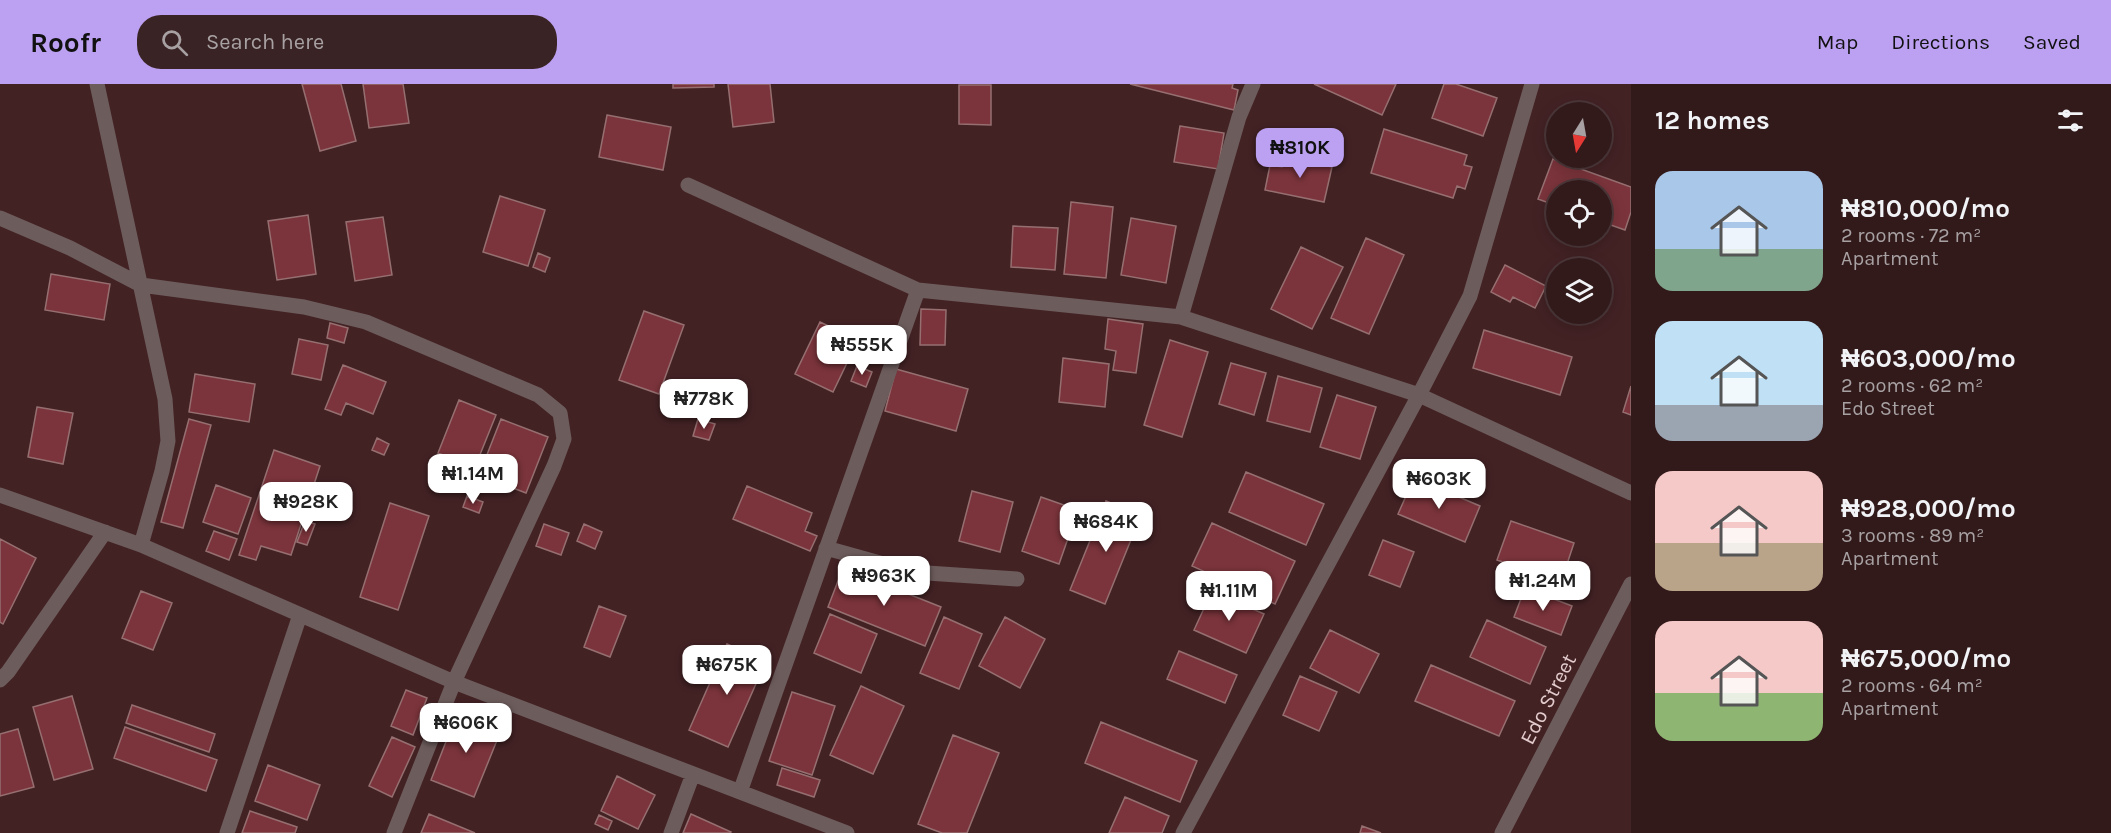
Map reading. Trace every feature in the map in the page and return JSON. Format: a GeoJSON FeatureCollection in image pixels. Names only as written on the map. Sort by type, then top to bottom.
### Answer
{"type":"FeatureCollection","features":[{"type":"Feature","properties":{"kind":"street"},"geometry":{"type":"LineString","coordinates":[[97,84],[165,399],[168,441],[141,545]]}},
{"type":"Feature","properties":{"kind":"street"},"geometry":{"type":"LineString","coordinates":[[1181,317],[1239,117],[1253,84]]}},
{"type":"Feature","properties":{"kind":"street"},"geometry":{"type":"LineString","coordinates":[[1183,833],[1470,296],[1532,84]]}},
{"type":"Feature","properties":{"kind":"street"},"geometry":{"type":"LineString","coordinates":[[688,185],[918,290],[1181,317],[1419,395],[1631,493]]}},
{"type":"Feature","properties":{"kind":"street"},"geometry":{"type":"LineString","coordinates":[[0,218],[70,248],[141,285],[304,307],[366,322],[538,395],[561,413],[564,439],[554,466],[454,682],[394,833]]}},
{"type":"Feature","properties":{"kind":"street"},"geometry":{"type":"LineString","coordinates":[[740,792],[918,290]]}},
{"type":"Feature","properties":{"kind":"street"},"geometry":{"type":"LineString","coordinates":[[0,495],[141,545],[454,682],[847,833]]}},
{"type":"Feature","properties":{"kind":"street"},"geometry":{"type":"LineString","coordinates":[[0,680],[8,672],[105,532]]}},
{"type":"Feature","properties":{"kind":"street"},"geometry":{"type":"LineString","coordinates":[[826,548],[912,572],[1017,579]]}},
{"type":"Feature","properties":{"kind":"street","name":"Edo Street"},"geometry":{"type":"LineString","coordinates":[[1502,833],[1631,584]]}},
{"type":"Feature","properties":{"kind":"street"},"geometry":{"type":"LineString","coordinates":[[227,833],[300,615]]}},
{"type":"Feature","properties":{"kind":"street"},"geometry":{"type":"LineString","coordinates":[[671,833],[693,774]]}},
{"type":"Feature","properties":{"kind":"building"},"geometry":{"type":"Polygon","coordinates":[[[302,84],[341,84],[356,141],[320,151],[302,84]]]}},
{"type":"Feature","properties":{"kind":"building"},"geometry":{"type":"Polygon","coordinates":[[[363,84],[403,84],[409,123],[369,128],[363,84]]]}},
{"type":"Feature","properties":{"kind":"building"},"geometry":{"type":"Polygon","coordinates":[[[673,84],[714,84],[714,87],[673,88],[673,84]]]}},
{"type":"Feature","properties":{"kind":"building"},"geometry":{"type":"Polygon","coordinates":[[[728,84],[770,84],[774,122],[733,127],[728,84]]]}},
{"type":"Feature","properties":{"kind":"building"},"geometry":{"type":"Polygon","coordinates":[[[1130,84],[1233,84],[1232,88],[1238,90],[1234,110],[1130,84]]]}},
{"type":"Feature","properties":{"kind":"building"},"geometry":{"type":"Polygon","coordinates":[[[1314,84],[1396,84],[1382,115],[1314,84]]]}},
{"type":"Feature","properties":{"kind":"building"},"geometry":{"type":"Polygon","coordinates":[[[1444,84],[1456,84],[1497,98],[1483,136],[1432,118],[1444,84]]]}},
{"type":"Feature","properties":{"kind":"building"},"geometry":{"type":"Polygon","coordinates":[[[959,85],[991,85],[991,125],[959,124],[959,85]]]}},
{"type":"Feature","properties":{"kind":"building"},"geometry":{"type":"Polygon","coordinates":[[[607,115],[671,127],[663,170],[599,157],[607,115]]]}},
{"type":"Feature","properties":{"kind":"building"},"geometry":{"type":"Polygon","coordinates":[[[1180,126],[1224,133],[1218,169],[1174,162],[1180,126]]]}},
{"type":"Feature","properties":{"kind":"building"},"geometry":{"type":"Polygon","coordinates":[[[1384,129],[1467,155],[1464,165],[1472,167],[1465,189],[1457,186],[1453,198],[1371,173],[1384,129]]]}},
{"type":"Feature","properties":{"kind":"building"},"geometry":{"type":"Polygon","coordinates":[[[1284,156],[1332,167],[1324,202],[1265,190],[1270,165],[1282,167],[1284,156]]]}},
{"type":"Feature","properties":{"kind":"building"},"geometry":{"type":"Polygon","coordinates":[[[1550,168],[1578,168],[1612,180],[1546,180],[1546,202],[1538,199],[1550,168]]]}},
{"type":"Feature","properties":{"kind":"building"},"geometry":{"type":"Polygon","coordinates":[[[1612,180],[1631,187],[1631,212],[1625,230],[1612,225],[1612,180]]]}},
{"type":"Feature","properties":{"kind":"building"},"geometry":{"type":"Polygon","coordinates":[[[500,196],[545,210],[528,266],[483,252],[500,196]]]}},
{"type":"Feature","properties":{"kind":"building"},"geometry":{"type":"Polygon","coordinates":[[[1071,202],[1113,207],[1106,278],[1064,274],[1071,202]]]}},
{"type":"Feature","properties":{"kind":"building"},"geometry":{"type":"Polygon","coordinates":[[[308,215],[316,274],[277,280],[268,221],[308,215]]]}},
{"type":"Feature","properties":{"kind":"building"},"geometry":{"type":"Polygon","coordinates":[[[383,217],[392,275],[355,281],[346,222],[383,217]]]}},
{"type":"Feature","properties":{"kind":"building"},"geometry":{"type":"Polygon","coordinates":[[[1131,218],[1176,226],[1166,283],[1121,275],[1131,218]]]}},
{"type":"Feature","properties":{"kind":"building"},"geometry":{"type":"Polygon","coordinates":[[[1013,226],[1058,228],[1055,270],[1011,267],[1013,226]]]}},
{"type":"Feature","properties":{"kind":"building"},"geometry":{"type":"Polygon","coordinates":[[[1366,238],[1404,255],[1369,334],[1331,318],[1366,238]]]}},
{"type":"Feature","properties":{"kind":"building"},"geometry":{"type":"Polygon","coordinates":[[[1301,247],[1343,267],[1312,329],[1271,309],[1301,247]]]}},
{"type":"Feature","properties":{"kind":"building"},"geometry":{"type":"Polygon","coordinates":[[[538,253],[550,258],[545,272],[533,267],[538,253]]]}},
{"type":"Feature","properties":{"kind":"building"},"geometry":{"type":"Polygon","coordinates":[[[1505,265],[1546,286],[1535,308],[1513,297],[1510,302],[1491,292],[1505,265]]]}},
{"type":"Feature","properties":{"kind":"building"},"geometry":{"type":"Polygon","coordinates":[[[51,274],[110,284],[104,320],[45,310],[51,274]]]}},
{"type":"Feature","properties":{"kind":"building"},"geometry":{"type":"Polygon","coordinates":[[[921,309],[946,310],[945,345],[920,345],[921,309]]]}},
{"type":"Feature","properties":{"kind":"building"},"geometry":{"type":"Polygon","coordinates":[[[644,311],[684,325],[659,394],[619,380],[644,311]]]}},
{"type":"Feature","properties":{"kind":"building"},"geometry":{"type":"Polygon","coordinates":[[[1108,319],[1143,324],[1136,373],[1113,370],[1116,351],[1105,349],[1108,319]]]}},
{"type":"Feature","properties":{"kind":"building"},"geometry":{"type":"Polygon","coordinates":[[[820,322],[858,340],[833,392],[795,374],[820,322]]]}},
{"type":"Feature","properties":{"kind":"building"},"geometry":{"type":"Polygon","coordinates":[[[330,323],[348,328],[344,343],[327,338],[330,323]]]}},
{"type":"Feature","properties":{"kind":"building"},"geometry":{"type":"Polygon","coordinates":[[[1484,330],[1572,357],[1560,395],[1473,368],[1484,330]]]}},
{"type":"Feature","properties":{"kind":"building"},"geometry":{"type":"Polygon","coordinates":[[[299,339],[328,345],[321,380],[292,374],[299,339]]]}},
{"type":"Feature","properties":{"kind":"building"},"geometry":{"type":"Polygon","coordinates":[[[1170,340],[1208,352],[1182,437],[1144,425],[1170,340]]]}},
{"type":"Feature","properties":{"kind":"building"},"geometry":{"type":"Polygon","coordinates":[[[1063,358],[1109,364],[1105,407],[1059,402],[1063,358]]]}},
{"type":"Feature","properties":{"kind":"building"},"geometry":{"type":"Polygon","coordinates":[[[1231,363],[1266,373],[1254,415],[1219,404],[1231,363]]]}},
{"type":"Feature","properties":{"kind":"building"},"geometry":{"type":"Polygon","coordinates":[[[343,365],[386,382],[373,414],[346,403],[341,415],[325,409],[343,365]]]}},
{"type":"Feature","properties":{"kind":"building"},"geometry":{"type":"Polygon","coordinates":[[[857,366],[872,372],[866,387],[851,381],[857,366]]]}},
{"type":"Feature","properties":{"kind":"building"},"geometry":{"type":"Polygon","coordinates":[[[896,369],[968,389],[956,431],[885,411],[896,369]]]}},
{"type":"Feature","properties":{"kind":"building"},"geometry":{"type":"Polygon","coordinates":[[[195,374],[255,384],[249,422],[189,412],[195,374]]]}},
{"type":"Feature","properties":{"kind":"building"},"geometry":{"type":"Polygon","coordinates":[[[1278,376],[1322,388],[1310,432],[1267,421],[1278,376]]]}},
{"type":"Feature","properties":{"kind":"building"},"geometry":{"type":"Polygon","coordinates":[[[1631,386],[1631,415],[1623,412],[1631,386]]]}},
{"type":"Feature","properties":{"kind":"building"},"geometry":{"type":"Polygon","coordinates":[[[1337,395],[1376,407],[1360,459],[1320,447],[1337,395]]]}},
{"type":"Feature","properties":{"kind":"building"},"geometry":{"type":"Polygon","coordinates":[[[459,400],[496,415],[475,467],[438,453],[459,400]]]}},
{"type":"Feature","properties":{"kind":"building"},"geometry":{"type":"Polygon","coordinates":[[[37,407],[73,413],[63,464],[28,457],[37,407]]]}},
{"type":"Feature","properties":{"kind":"building"},"geometry":{"type":"Polygon","coordinates":[[[189,419],[211,425],[183,528],[161,522],[189,419]]]}},
{"type":"Feature","properties":{"kind":"building"},"geometry":{"type":"Polygon","coordinates":[[[501,419],[548,437],[526,493],[479,475],[501,419]]]}},
{"type":"Feature","properties":{"kind":"building"},"geometry":{"type":"Polygon","coordinates":[[[698,419],[715,424],[709,440],[693,436],[698,419]]]}},
{"type":"Feature","properties":{"kind":"building"},"geometry":{"type":"Polygon","coordinates":[[[377,438],[389,444],[384,455],[372,450],[377,438]]]}},
{"type":"Feature","properties":{"kind":"building"},"geometry":{"type":"Polygon","coordinates":[[[274,450],[320,466],[291,555],[261,546],[256,560],[239,555],[274,450]]]}},
{"type":"Feature","properties":{"kind":"building"},"geometry":{"type":"Polygon","coordinates":[[[1246,472],[1324,504],[1306,545],[1229,512],[1246,472]]]}},
{"type":"Feature","properties":{"kind":"building"},"geometry":{"type":"Polygon","coordinates":[[[1414,478],[1480,506],[1465,542],[1398,514],[1414,478]]]}},
{"type":"Feature","properties":{"kind":"building"},"geometry":{"type":"Polygon","coordinates":[[[216,485],[251,498],[238,534],[203,522],[216,485]]]}},
{"type":"Feature","properties":{"kind":"building"},"geometry":{"type":"Polygon","coordinates":[[[747,486],[812,513],[805,531],[817,536],[810,551],[733,519],[747,486]]]}},
{"type":"Feature","properties":{"kind":"building"},"geometry":{"type":"Polygon","coordinates":[[[972,491],[1013,502],[1000,552],[959,541],[972,491]]]}},
{"type":"Feature","properties":{"kind":"building"},"geometry":{"type":"Polygon","coordinates":[[[467,496],[483,502],[479,513],[463,507],[467,496]]]}},
{"type":"Feature","properties":{"kind":"building"},"geometry":{"type":"Polygon","coordinates":[[[1041,497],[1078,510],[1059,564],[1022,551],[1041,497]]]}},
{"type":"Feature","properties":{"kind":"building"},"geometry":{"type":"Polygon","coordinates":[[[1106,501],[1141,515],[1105,604],[1070,590],[1106,501]]]}},
{"type":"Feature","properties":{"kind":"building"},"geometry":{"type":"Polygon","coordinates":[[[390,503],[429,516],[398,610],[360,597],[390,503]]]}},
{"type":"Feature","properties":{"kind":"building"},"geometry":{"type":"Polygon","coordinates":[[[305,521],[315,524],[307,545],[297,542],[305,521]]]}},
{"type":"Feature","properties":{"kind":"building"},"geometry":{"type":"Polygon","coordinates":[[[1511,521],[1574,543],[1561,582],[1497,560],[1511,521]]]}},
{"type":"Feature","properties":{"kind":"building"},"geometry":{"type":"Polygon","coordinates":[[[1212,523],[1295,561],[1275,604],[1192,566],[1212,523]]]}},
{"type":"Feature","properties":{"kind":"building"},"geometry":{"type":"Polygon","coordinates":[[[544,524],[569,533],[561,555],[536,546],[544,524]]]}},
{"type":"Feature","properties":{"kind":"building"},"geometry":{"type":"Polygon","coordinates":[[[584,524],[602,532],[595,549],[577,541],[584,524]]]}},
{"type":"Feature","properties":{"kind":"building"},"geometry":{"type":"Polygon","coordinates":[[[214,531],[237,539],[229,560],[206,551],[214,531]]]}},
{"type":"Feature","properties":{"kind":"building"},"geometry":{"type":"Polygon","coordinates":[[[0,539],[36,558],[3,624],[0,622],[0,539]]]}},
{"type":"Feature","properties":{"kind":"building"},"geometry":{"type":"Polygon","coordinates":[[[1383,540],[1414,552],[1400,587],[1369,575],[1383,540]]]}},
{"type":"Feature","properties":{"kind":"building"},"geometry":{"type":"Polygon","coordinates":[[[843,568],[941,607],[925,646],[828,607],[843,568]]]}},
{"type":"Feature","properties":{"kind":"building"},"geometry":{"type":"Polygon","coordinates":[[[1525,588],[1572,606],[1561,635],[1514,617],[1525,588]]]}},
{"type":"Feature","properties":{"kind":"building"},"geometry":{"type":"Polygon","coordinates":[[[141,591],[172,603],[153,650],[122,638],[141,591]]]}},
{"type":"Feature","properties":{"kind":"building"},"geometry":{"type":"Polygon","coordinates":[[[1212,591],[1264,614],[1246,653],[1194,630],[1212,591]]]}},
{"type":"Feature","properties":{"kind":"building"},"geometry":{"type":"Polygon","coordinates":[[[599,606],[626,616],[610,657],[584,647],[599,606]]]}},
{"type":"Feature","properties":{"kind":"building"},"geometry":{"type":"Polygon","coordinates":[[[830,614],[877,634],[861,673],[814,653],[830,614]]]}},
{"type":"Feature","properties":{"kind":"building"},"geometry":{"type":"Polygon","coordinates":[[[944,617],[982,634],[959,689],[920,673],[944,617]]]}},
{"type":"Feature","properties":{"kind":"building"},"geometry":{"type":"Polygon","coordinates":[[[1005,617],[1045,639],[1020,688],[979,666],[1005,617]]]}},
{"type":"Feature","properties":{"kind":"building"},"geometry":{"type":"Polygon","coordinates":[[[1487,620],[1546,647],[1530,684],[1470,657],[1487,620]]]}},
{"type":"Feature","properties":{"kind":"building"},"geometry":{"type":"Polygon","coordinates":[[[1330,630],[1379,654],[1359,693],[1310,668],[1330,630]]]}},
{"type":"Feature","properties":{"kind":"building"},"geometry":{"type":"Polygon","coordinates":[[[727,644],[766,661],[728,747],[689,730],[727,644]]]}},
{"type":"Feature","properties":{"kind":"building"},"geometry":{"type":"Polygon","coordinates":[[[1179,651],[1237,675],[1225,703],[1167,679],[1179,651]]]}},
{"type":"Feature","properties":{"kind":"building"},"geometry":{"type":"Polygon","coordinates":[[[1431,665],[1515,701],[1499,736],[1415,701],[1431,665]]]}},
{"type":"Feature","properties":{"kind":"building"},"geometry":{"type":"Polygon","coordinates":[[[1300,676],[1337,692],[1319,731],[1283,715],[1300,676]]]}},
{"type":"Feature","properties":{"kind":"building"},"geometry":{"type":"Polygon","coordinates":[[[861,686],[904,706],[873,774],[830,755],[861,686]]]}},
{"type":"Feature","properties":{"kind":"building"},"geometry":{"type":"Polygon","coordinates":[[[406,690],[427,698],[413,735],[391,726],[406,690]]]}},
{"type":"Feature","properties":{"kind":"building"},"geometry":{"type":"Polygon","coordinates":[[[792,692],[835,706],[812,775],[769,761],[792,692]]]}},
{"type":"Feature","properties":{"kind":"building"},"geometry":{"type":"Polygon","coordinates":[[[72,696],[93,769],[54,780],[33,707],[72,696]]]}},
{"type":"Feature","properties":{"kind":"building"},"geometry":{"type":"Polygon","coordinates":[[[132,705],[215,734],[209,752],[126,723],[132,705]]]}},
{"type":"Feature","properties":{"kind":"building"},"geometry":{"type":"Polygon","coordinates":[[[458,711],[502,728],[474,797],[431,780],[458,711]]]}},
{"type":"Feature","properties":{"kind":"building"},"geometry":{"type":"Polygon","coordinates":[[[1101,722],[1197,761],[1180,802],[1085,763],[1101,722]]]}},
{"type":"Feature","properties":{"kind":"building"},"geometry":{"type":"Polygon","coordinates":[[[125,727],[217,760],[206,791],[114,758],[125,727]]]}},
{"type":"Feature","properties":{"kind":"building"},"geometry":{"type":"Polygon","coordinates":[[[18,729],[34,787],[0,796],[0,734],[18,729]]]}},
{"type":"Feature","properties":{"kind":"building"},"geometry":{"type":"Polygon","coordinates":[[[953,735],[999,753],[967,833],[942,833],[918,824],[953,735]]]}},
{"type":"Feature","properties":{"kind":"building"},"geometry":{"type":"Polygon","coordinates":[[[392,737],[415,747],[392,797],[369,786],[392,737]]]}},
{"type":"Feature","properties":{"kind":"building"},"geometry":{"type":"Polygon","coordinates":[[[268,765],[320,785],[307,820],[255,801],[268,765]]]}},
{"type":"Feature","properties":{"kind":"building"},"geometry":{"type":"Polygon","coordinates":[[[782,768],[820,780],[814,797],[777,785],[782,768]]]}},
{"type":"Feature","properties":{"kind":"building"},"geometry":{"type":"Polygon","coordinates":[[[617,776],[655,795],[638,829],[601,811],[617,776]]]}},
{"type":"Feature","properties":{"kind":"building"},"geometry":{"type":"Polygon","coordinates":[[[1125,797],[1169,816],[1162,833],[1109,833],[1125,797]]]}},
{"type":"Feature","properties":{"kind":"building"},"geometry":{"type":"Polygon","coordinates":[[[250,811],[297,827],[295,833],[242,833],[250,811]]]}},
{"type":"Feature","properties":{"kind":"building"},"geometry":{"type":"Polygon","coordinates":[[[429,814],[475,833],[421,833],[429,814]]]}},
{"type":"Feature","properties":{"kind":"building"},"geometry":{"type":"Polygon","coordinates":[[[691,814],[731,832],[683,833],[691,814]]]}},
{"type":"Feature","properties":{"kind":"building"},"geometry":{"type":"Polygon","coordinates":[[[599,815],[612,821],[608,830],[595,824],[599,815]]]}},
{"type":"Feature","properties":{"kind":"building"},"geometry":{"type":"Polygon","coordinates":[[[1362,826],[1381,833],[1360,833],[1362,826]]]}}]}
